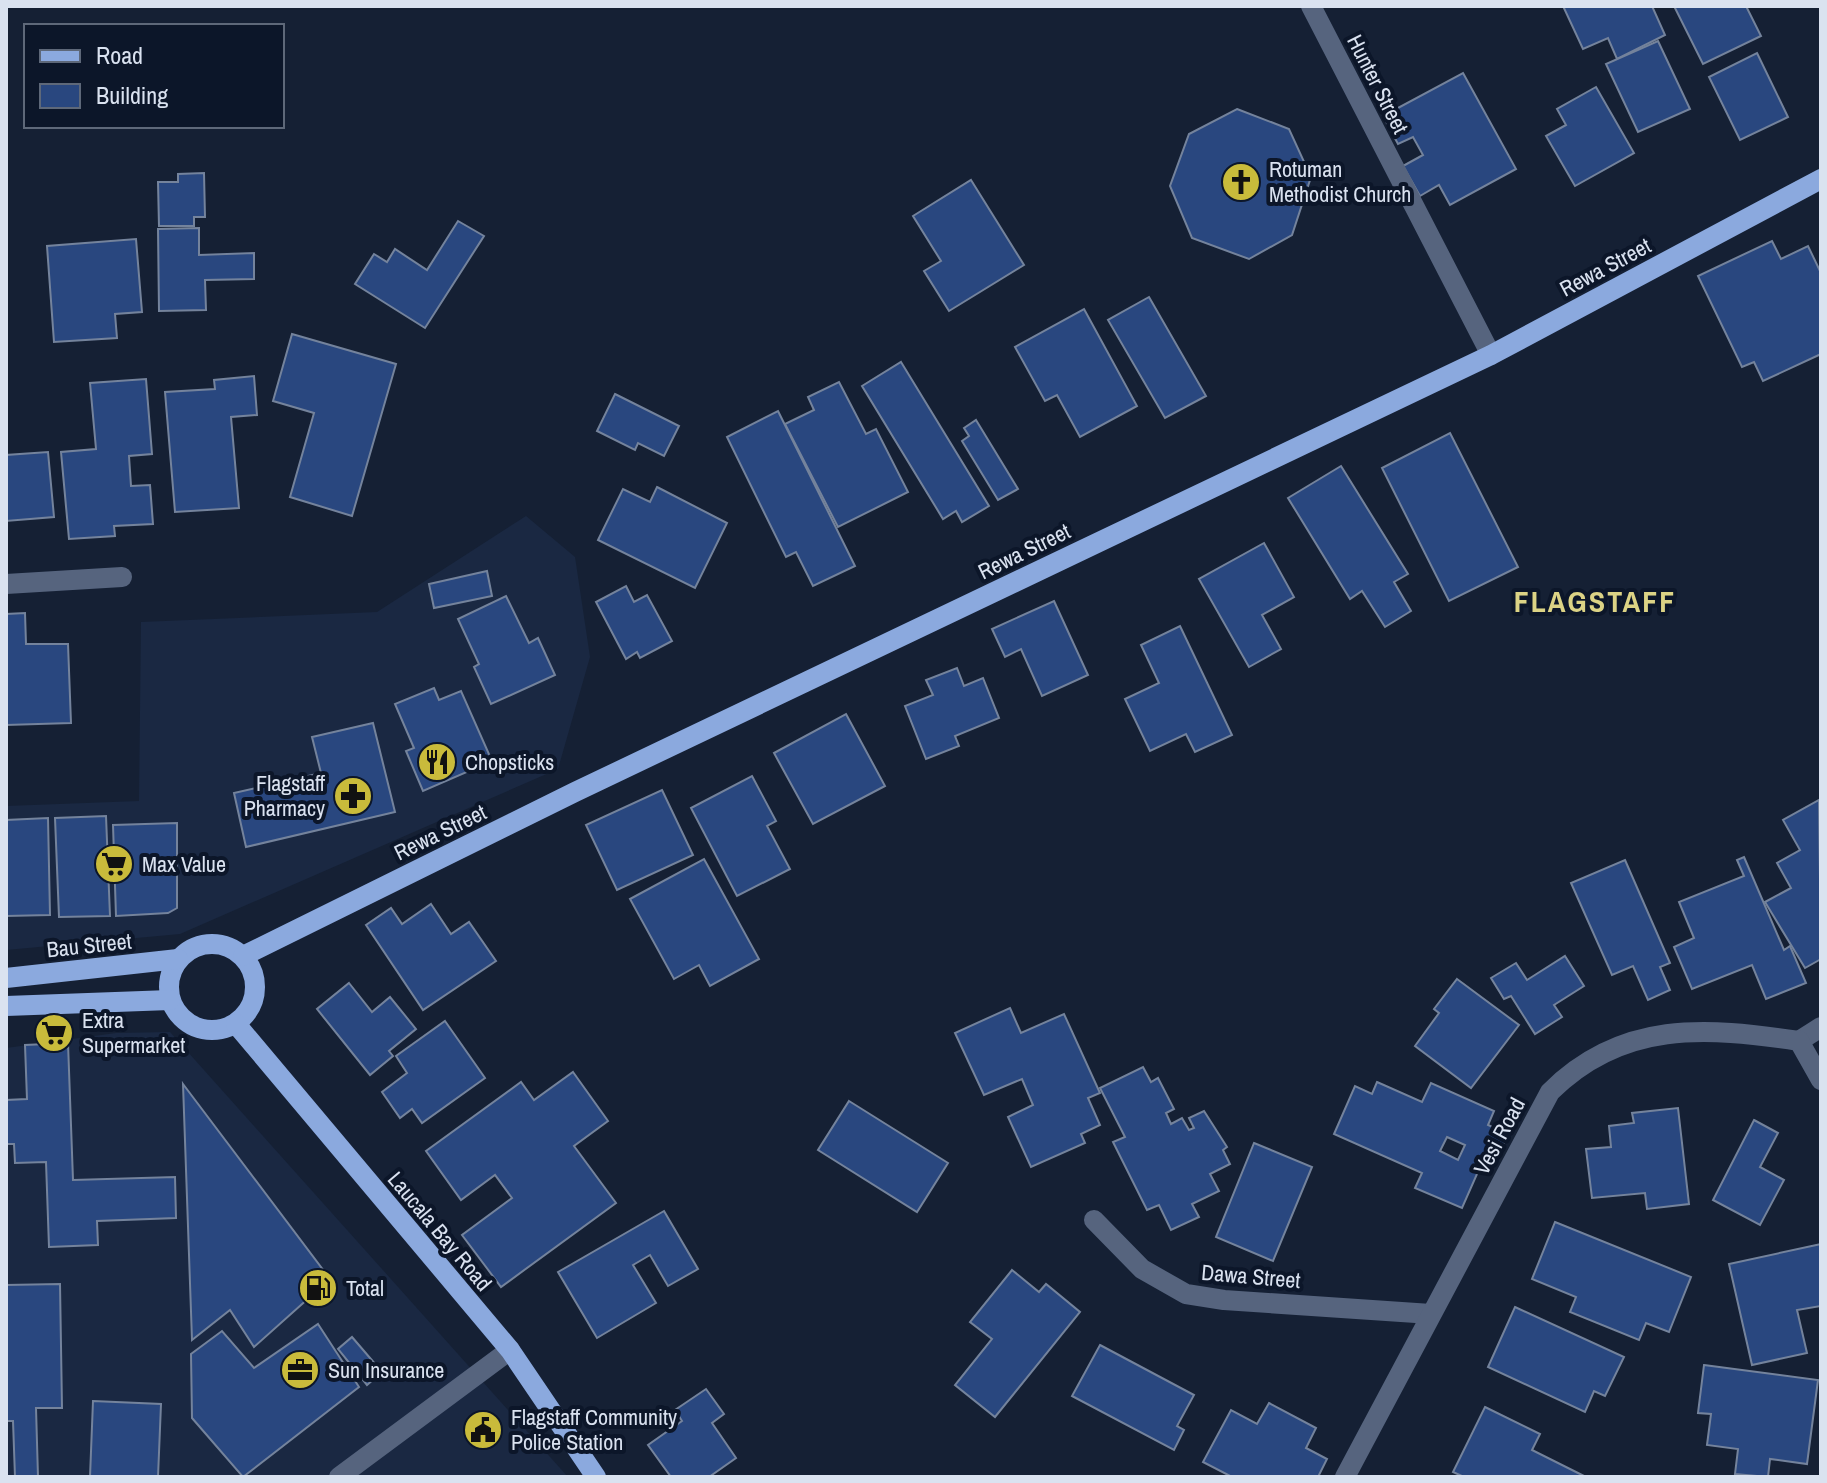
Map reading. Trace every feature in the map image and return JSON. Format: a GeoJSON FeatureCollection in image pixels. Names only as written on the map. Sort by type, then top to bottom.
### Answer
{"type":"FeatureCollection","features":[{"type":"Feature","properties":{"kind":"main road","name":"Rewa Street"},"geometry":{"type":"LineString","coordinates":[[243,956],[575,792],[1491,355],[1821,179]]}},
{"type":"Feature","properties":{"kind":"main road"},"geometry":{"type":"LineString","coordinates":[[216,943],[243,956],[252,969],[256,984],[247,1014],[236,1024],[221,1030],[189,1025],[170,1000],[171,972],[178,959],[189,950],[216,943]]}},
{"type":"Feature","properties":{"kind":"main road","name":"Bau Street"},"geometry":{"type":"LineString","coordinates":[[6,978],[178,959]]}},
{"type":"Feature","properties":{"kind":"main road"},"geometry":{"type":"LineString","coordinates":[[6,1006],[170,1000]]}},
{"type":"Feature","properties":{"kind":"main road","name":"Laucala Bay Road"},"geometry":{"type":"LineString","coordinates":[[236,1024],[510,1350],[596,1477]]}},
{"type":"Feature","properties":{"kind":"street","name":"Hunter Street"},"geometry":{"type":"LineString","coordinates":[[1311,6],[1491,355]]}},
{"type":"Feature","properties":{"kind":"street"},"geometry":{"type":"LineString","coordinates":[[6,584],[122,577]]}},
{"type":"Feature","properties":{"kind":"street"},"geometry":{"type":"LineString","coordinates":[[1821,1027],[1799,1041],[1821,1080]]}},
{"type":"Feature","properties":{"kind":"street","name":"Vesi Road"},"geometry":{"type":"LineString","coordinates":[[1345,1477],[1550,1092],[1575,1068],[1605,1050],[1650,1036],[1710,1029],[1799,1041]]}},
{"type":"Feature","properties":{"kind":"street","name":"Dawa Street"},"geometry":{"type":"LineString","coordinates":[[1094,1220],[1142,1269],[1186,1294],[1224,1300],[1431,1314]]}},
{"type":"Feature","properties":{"kind":"street"},"geometry":{"type":"LineString","coordinates":[[339,1477],[510,1350]]}},
{"type":"Feature","properties":{"kind":"shaded area"},"geometry":{"type":"Polygon","coordinates":[[[526,516],[575,557],[590,657],[558,769],[180,934],[6,950],[6,806],[139,801],[141,622],[377,612],[526,516]]]}},
{"type":"Feature","properties":{"kind":"shaded area"},"geometry":{"type":"Polygon","coordinates":[[[170,1032],[568,1477],[6,1477],[6,1048],[116,1033],[170,1032]]]}},
{"type":"Feature","properties":{"kind":"building"},"geometry":{"type":"Polygon","coordinates":[[[1563,6],[1652,6],[1665,35],[1617,59],[1608,38],[1583,49],[1563,6]]]}},
{"type":"Feature","properties":{"kind":"building"},"geometry":{"type":"Polygon","coordinates":[[[1674,6],[1746,6],[1761,36],[1703,64],[1674,6]]]}},
{"type":"Feature","properties":{"kind":"building"},"geometry":{"type":"Polygon","coordinates":[[[1658,41],[1690,109],[1638,132],[1606,64],[1658,41]]]}},
{"type":"Feature","properties":{"kind":"building"},"geometry":{"type":"Polygon","coordinates":[[[1757,53],[1788,117],[1740,140],[1709,77],[1757,53]]]}},
{"type":"Feature","properties":{"kind":"building"},"geometry":{"type":"Polygon","coordinates":[[[1463,73],[1516,169],[1450,205],[1439,185],[1420,196],[1403,166],[1423,155],[1413,137],[1398,144],[1383,116],[1463,73]]]}},
{"type":"Feature","properties":{"kind":"building"},"geometry":{"type":"Polygon","coordinates":[[[1596,87],[1634,153],[1575,186],[1546,136],[1566,125],[1557,109],[1596,87]]]}},
{"type":"Feature","properties":{"kind":"building","name":"Rotuman Methodist Church"},"geometry":{"type":"Polygon","coordinates":[[[1237,109],[1289,129],[1311,177],[1292,235],[1249,259],[1192,238],[1170,186],[1189,134],[1237,109]]]}},
{"type":"Feature","properties":{"kind":"building"},"geometry":{"type":"Polygon","coordinates":[[[204,173],[205,217],[194,217],[194,226],[159,226],[158,182],[178,182],[178,174],[204,173]]]}},
{"type":"Feature","properties":{"kind":"building"},"geometry":{"type":"Polygon","coordinates":[[[971,180],[1024,265],[949,311],[924,271],[941,261],[913,216],[971,180]]]}},
{"type":"Feature","properties":{"kind":"building"},"geometry":{"type":"Polygon","coordinates":[[[458,221],[484,236],[425,328],[355,284],[374,254],[387,262],[395,249],[427,270],[458,221]]]}},
{"type":"Feature","properties":{"kind":"building"},"geometry":{"type":"Polygon","coordinates":[[[199,228],[199,255],[254,253],[254,279],[205,280],[206,310],[159,311],[158,229],[199,228]]]}},
{"type":"Feature","properties":{"kind":"building"},"geometry":{"type":"Polygon","coordinates":[[[136,239],[142,312],[115,314],[117,338],[54,342],[47,246],[136,239]]]}},
{"type":"Feature","properties":{"kind":"building"},"geometry":{"type":"Polygon","coordinates":[[[1772,241],[1781,259],[1808,246],[1821,273],[1821,354],[1763,381],[1754,362],[1742,367],[1698,276],[1772,241]]]}},
{"type":"Feature","properties":{"kind":"building"},"geometry":{"type":"Polygon","coordinates":[[[1149,297],[1206,396],[1165,418],[1108,320],[1149,297]]]}},
{"type":"Feature","properties":{"kind":"building"},"geometry":{"type":"Polygon","coordinates":[[[1084,309],[1137,406],[1080,437],[1057,395],[1045,401],[1015,347],[1084,309]]]}},
{"type":"Feature","properties":{"kind":"building"},"geometry":{"type":"Polygon","coordinates":[[[292,334],[396,364],[352,516],[290,497],[314,413],[273,401],[292,334]]]}},
{"type":"Feature","properties":{"kind":"building"},"geometry":{"type":"Polygon","coordinates":[[[901,362],[989,506],[962,522],[956,511],[943,519],[862,386],[901,362]]]}},
{"type":"Feature","properties":{"kind":"building"},"geometry":{"type":"Polygon","coordinates":[[[254,376],[257,415],[231,417],[239,508],[175,512],[165,392],[215,389],[214,380],[254,376]]]}},
{"type":"Feature","properties":{"kind":"building"},"geometry":{"type":"Polygon","coordinates":[[[146,379],[152,454],[129,456],[131,486],[150,485],[153,524],[114,526],[115,536],[69,539],[61,452],[96,449],[90,383],[146,379]]]}},
{"type":"Feature","properties":{"kind":"building"},"geometry":{"type":"Polygon","coordinates":[[[839,382],[866,434],[876,429],[908,492],[838,527],[785,424],[814,410],[808,397],[839,382]]]}},
{"type":"Feature","properties":{"kind":"building"},"geometry":{"type":"Polygon","coordinates":[[[615,394],[679,426],[664,456],[638,443],[635,450],[597,431],[615,394]]]}},
{"type":"Feature","properties":{"kind":"building"},"geometry":{"type":"Polygon","coordinates":[[[778,411],[855,566],[813,586],[796,552],[786,557],[727,437],[778,411]]]}},
{"type":"Feature","properties":{"kind":"building"},"geometry":{"type":"Polygon","coordinates":[[[976,420],[1018,489],[998,500],[962,441],[969,436],[964,428],[976,420]]]}},
{"type":"Feature","properties":{"kind":"building"},"geometry":{"type":"Polygon","coordinates":[[[1450,433],[1518,567],[1449,601],[1382,468],[1450,433]]]}},
{"type":"Feature","properties":{"kind":"building"},"geometry":{"type":"Polygon","coordinates":[[[48,452],[54,517],[6,521],[6,455],[48,452]]]}},
{"type":"Feature","properties":{"kind":"building"},"geometry":{"type":"Polygon","coordinates":[[[1341,466],[1408,574],[1394,582],[1411,611],[1385,627],[1362,591],[1350,599],[1288,498],[1341,466]]]}},
{"type":"Feature","properties":{"kind":"building"},"geometry":{"type":"Polygon","coordinates":[[[657,487],[727,523],[695,588],[598,540],[623,489],[650,502],[657,487]]]}},
{"type":"Feature","properties":{"kind":"building"},"geometry":{"type":"Polygon","coordinates":[[[1264,543],[1294,597],[1262,615],[1281,649],[1249,667],[1199,579],[1264,543]]]}},
{"type":"Feature","properties":{"kind":"building"},"geometry":{"type":"Polygon","coordinates":[[[487,571],[492,596],[434,608],[429,584],[487,571]]]}},
{"type":"Feature","properties":{"kind":"building"},"geometry":{"type":"Polygon","coordinates":[[[626,586],[634,602],[647,595],[672,641],[640,658],[637,652],[626,659],[596,602],[626,586]]]}},
{"type":"Feature","properties":{"kind":"building"},"geometry":{"type":"Polygon","coordinates":[[[506,596],[529,643],[538,638],[555,675],[491,704],[474,667],[479,664],[458,619],[506,596]]]}},
{"type":"Feature","properties":{"kind":"building"},"geometry":{"type":"Polygon","coordinates":[[[1054,601],[1088,675],[1042,696],[1021,649],[1005,657],[992,629],[1054,601]]]}},
{"type":"Feature","properties":{"kind":"building"},"geometry":{"type":"Polygon","coordinates":[[[25,613],[26,644],[68,644],[71,723],[6,725],[6,614],[25,613]]]}},
{"type":"Feature","properties":{"kind":"building"},"geometry":{"type":"Polygon","coordinates":[[[1180,626],[1232,735],[1195,752],[1186,734],[1150,751],[1125,699],[1159,683],[1141,645],[1180,626]]]}},
{"type":"Feature","properties":{"kind":"building"},"geometry":{"type":"Polygon","coordinates":[[[957,668],[964,686],[983,678],[999,718],[955,736],[959,746],[926,759],[905,706],[933,695],[926,680],[957,668]]]}},
{"type":"Feature","properties":{"kind":"building"},"geometry":{"type":"Polygon","coordinates":[[[434,688],[439,700],[461,691],[492,761],[423,791],[406,751],[414,748],[395,704],[434,688]]]}},
{"type":"Feature","properties":{"kind":"building"},"geometry":{"type":"Polygon","coordinates":[[[846,714],[885,786],[813,824],[774,753],[846,714]]]}},
{"type":"Feature","properties":{"kind":"building"},"geometry":{"type":"Polygon","coordinates":[[[373,723],[395,812],[246,847],[234,793],[321,773],[312,737],[373,723]]]}},
{"type":"Feature","properties":{"kind":"building"},"geometry":{"type":"Polygon","coordinates":[[[752,776],[776,821],[767,826],[790,869],[737,896],[691,808],[752,776]]]}},
{"type":"Feature","properties":{"kind":"building"},"geometry":{"type":"Polygon","coordinates":[[[662,790],[693,855],[617,890],[586,825],[662,790]]]}},
{"type":"Feature","properties":{"kind":"building"},"geometry":{"type":"Polygon","coordinates":[[[1819,800],[1821,959],[1805,968],[1765,902],[1791,888],[1777,863],[1800,850],[1783,820],[1819,800]]]}},
{"type":"Feature","properties":{"kind":"building"},"geometry":{"type":"Polygon","coordinates":[[[106,816],[110,916],[59,917],[55,818],[106,816]]]}},
{"type":"Feature","properties":{"kind":"building"},"geometry":{"type":"Polygon","coordinates":[[[48,818],[50,915],[6,916],[6,820],[48,818]]]}},
{"type":"Feature","properties":{"kind":"building"},"geometry":{"type":"Polygon","coordinates":[[[177,823],[177,908],[168,913],[116,916],[113,825],[177,823]]]}},
{"type":"Feature","properties":{"kind":"building"},"geometry":{"type":"Polygon","coordinates":[[[1744,857],[1784,950],[1790,946],[1806,983],[1766,999],[1752,965],[1692,989],[1674,947],[1694,938],[1679,902],[1744,876],[1737,860],[1744,857]]]}},
{"type":"Feature","properties":{"kind":"building"},"geometry":{"type":"Polygon","coordinates":[[[704,859],[759,959],[710,986],[699,965],[674,979],[630,899],[704,859]]]}},
{"type":"Feature","properties":{"kind":"building"},"geometry":{"type":"Polygon","coordinates":[[[1625,860],[1670,963],[1660,967],[1670,990],[1648,1000],[1633,966],[1612,975],[1571,883],[1625,860]]]}},
{"type":"Feature","properties":{"kind":"building"},"geometry":{"type":"Polygon","coordinates":[[[431,904],[451,934],[469,922],[496,961],[423,1010],[366,925],[391,908],[402,924],[431,904]]]}},
{"type":"Feature","properties":{"kind":"building"},"geometry":{"type":"Polygon","coordinates":[[[1565,956],[1584,986],[1554,1005],[1562,1017],[1535,1034],[1511,996],[1504,999],[1491,978],[1516,963],[1527,980],[1565,956]]]}},
{"type":"Feature","properties":{"kind":"building"},"geometry":{"type":"Polygon","coordinates":[[[1457,979],[1519,1025],[1471,1088],[1415,1046],[1439,1013],[1434,1009],[1457,979]]]}},
{"type":"Feature","properties":{"kind":"building"},"geometry":{"type":"Polygon","coordinates":[[[349,983],[372,1012],[390,997],[416,1029],[389,1051],[393,1056],[370,1075],[317,1009],[349,983]]]}},
{"type":"Feature","properties":{"kind":"building"},"geometry":{"type":"Polygon","coordinates":[[[1010,1008],[1021,1033],[1064,1014],[1100,1093],[1088,1098],[1100,1125],[1081,1134],[1085,1143],[1031,1167],[1008,1117],[1033,1105],[1022,1079],[984,1095],[955,1033],[1010,1008]]]}},
{"type":"Feature","properties":{"kind":"building"},"geometry":{"type":"Polygon","coordinates":[[[445,1021],[485,1078],[422,1123],[412,1109],[400,1118],[382,1092],[407,1073],[396,1056],[445,1021]]]}},
{"type":"Feature","properties":{"kind":"building"},"geometry":{"type":"Polygon","coordinates":[[[68,1043],[73,1180],[175,1177],[176,1218],[97,1221],[98,1245],[49,1247],[46,1162],[15,1163],[14,1144],[6,1144],[6,1100],[27,1099],[25,1045],[68,1043]]]}},
{"type":"Feature","properties":{"kind":"building"},"geometry":{"type":"Polygon","coordinates":[[[1143,1067],[1151,1082],[1158,1078],[1174,1109],[1166,1113],[1171,1124],[1182,1118],[1189,1130],[1194,1128],[1189,1118],[1204,1111],[1227,1147],[1223,1150],[1230,1164],[1210,1174],[1219,1191],[1192,1204],[1199,1217],[1171,1230],[1159,1205],[1147,1210],[1113,1142],[1125,1137],[1100,1088],[1143,1067]]]}},
{"type":"Feature","properties":{"kind":"building"},"geometry":{"type":"Polygon","coordinates":[[[573,1072],[608,1121],[574,1146],[616,1203],[501,1287],[462,1235],[512,1198],[495,1175],[461,1200],[426,1151],[521,1082],[534,1100],[573,1072]]]}},
{"type":"Feature","properties":{"kind":"building"},"geometry":{"type":"Polygon","coordinates":[[[1377,1082],[1422,1102],[1431,1083],[1494,1111],[1488,1125],[1508,1134],[1499,1154],[1488,1149],[1462,1208],[1415,1188],[1422,1173],[1334,1134],[1355,1086],[1372,1094],[1377,1082]],[[1447,1137],[1440,1151],[1458,1160],[1465,1145],[1447,1137]]]}},
{"type":"Feature","properties":{"kind":"building"},"geometry":{"type":"Polygon","coordinates":[[[183,1084],[330,1279],[254,1347],[230,1310],[192,1340],[183,1084]]]}},
{"type":"Feature","properties":{"kind":"building"},"geometry":{"type":"Polygon","coordinates":[[[849,1101],[948,1163],[917,1212],[818,1150],[849,1101]]]}},
{"type":"Feature","properties":{"kind":"building"},"geometry":{"type":"Polygon","coordinates":[[[1678,1108],[1689,1204],[1647,1209],[1645,1193],[1592,1198],[1586,1149],[1611,1147],[1609,1126],[1634,1123],[1632,1113],[1678,1108]]]}},
{"type":"Feature","properties":{"kind":"building"},"geometry":{"type":"Polygon","coordinates":[[[1754,1120],[1778,1133],[1760,1167],[1784,1180],[1760,1225],[1713,1200],[1754,1120]]]}},
{"type":"Feature","properties":{"kind":"building"},"geometry":{"type":"Polygon","coordinates":[[[1254,1143],[1312,1167],[1273,1261],[1216,1237],[1254,1143]]]}},
{"type":"Feature","properties":{"kind":"building"},"geometry":{"type":"Polygon","coordinates":[[[664,1211],[698,1269],[668,1286],[650,1255],[633,1265],[656,1303],[597,1338],[558,1272],[664,1211]]]}},
{"type":"Feature","properties":{"kind":"building"},"geometry":{"type":"Polygon","coordinates":[[[1555,1222],[1691,1277],[1669,1332],[1646,1323],[1639,1340],[1570,1312],[1576,1297],[1532,1279],[1555,1222]]]}},
{"type":"Feature","properties":{"kind":"building"},"geometry":{"type":"Polygon","coordinates":[[[1821,1244],[1821,1306],[1797,1310],[1807,1353],[1752,1365],[1729,1264],[1821,1244]]]}},
{"type":"Feature","properties":{"kind":"building"},"geometry":{"type":"Polygon","coordinates":[[[1012,1270],[1039,1292],[1046,1284],[1080,1312],[995,1417],[955,1385],[992,1339],[970,1322],[1012,1270]]]}},
{"type":"Feature","properties":{"kind":"building"},"geometry":{"type":"Polygon","coordinates":[[[60,1284],[62,1408],[36,1408],[38,1477],[15,1477],[13,1421],[6,1421],[6,1285],[60,1284]]]}},
{"type":"Feature","properties":{"kind":"building"},"geometry":{"type":"Polygon","coordinates":[[[1515,1307],[1624,1357],[1605,1396],[1594,1391],[1585,1412],[1488,1367],[1515,1307]]]}},
{"type":"Feature","properties":{"kind":"building"},"geometry":{"type":"Polygon","coordinates":[[[318,1324],[359,1387],[243,1477],[192,1418],[191,1354],[222,1331],[254,1368],[318,1324]]]}},
{"type":"Feature","properties":{"kind":"building"},"geometry":{"type":"Polygon","coordinates":[[[352,1337],[382,1372],[367,1385],[338,1349],[352,1337]]]}},
{"type":"Feature","properties":{"kind":"building"},"geometry":{"type":"Polygon","coordinates":[[[1100,1345],[1194,1395],[1177,1426],[1184,1430],[1174,1450],[1072,1396],[1100,1345]]]}},
{"type":"Feature","properties":{"kind":"building"},"geometry":{"type":"Polygon","coordinates":[[[1704,1365],[1818,1380],[1807,1464],[1770,1459],[1768,1477],[1735,1474],[1738,1449],[1707,1445],[1711,1414],[1698,1413],[1704,1365]]]}},
{"type":"Feature","properties":{"kind":"building"},"geometry":{"type":"Polygon","coordinates":[[[706,1389],[724,1414],[712,1423],[736,1458],[709,1477],[671,1477],[648,1445],[682,1421],[675,1410],[706,1389]]]}},
{"type":"Feature","properties":{"kind":"building"},"geometry":{"type":"Polygon","coordinates":[[[93,1401],[161,1404],[158,1477],[90,1477],[93,1401]]]}},
{"type":"Feature","properties":{"kind":"building"},"geometry":{"type":"Polygon","coordinates":[[[1269,1403],[1316,1428],[1306,1448],[1327,1459],[1318,1477],[1232,1477],[1203,1462],[1231,1410],[1257,1424],[1269,1403]]]}},
{"type":"Feature","properties":{"kind":"building"},"geometry":{"type":"Polygon","coordinates":[[[1485,1407],[1540,1434],[1532,1450],[1586,1477],[1464,1477],[1453,1472],[1485,1407]]]}},
{"type":"Feature","properties":{"kind":"place","name":"Rotuman Methodist Church"},"geometry":{"type":"Point","coordinates":[1241,182]}},
{"type":"Feature","properties":{"kind":"place","name":"Chopsticks"},"geometry":{"type":"Point","coordinates":[437,762]}},
{"type":"Feature","properties":{"kind":"place","name":"Flagstaff Pharmacy"},"geometry":{"type":"Point","coordinates":[353,796]}},
{"type":"Feature","properties":{"kind":"place","name":"Max Value"},"geometry":{"type":"Point","coordinates":[114,864]}},
{"type":"Feature","properties":{"kind":"place","name":"Extra Supermarket"},"geometry":{"type":"Point","coordinates":[54,1033]}},
{"type":"Feature","properties":{"kind":"place","name":"Total"},"geometry":{"type":"Point","coordinates":[318,1288]}},
{"type":"Feature","properties":{"kind":"place","name":"Sun Insurance"},"geometry":{"type":"Point","coordinates":[300,1370]}},
{"type":"Feature","properties":{"kind":"place","name":"Flagstaff Community Police Station"},"geometry":{"type":"Point","coordinates":[483,1430]}},
{"type":"Feature","properties":{"kind":"district","name":"FLAGSTAFF"},"geometry":{"type":"Point","coordinates":[1595,602]}}]}
